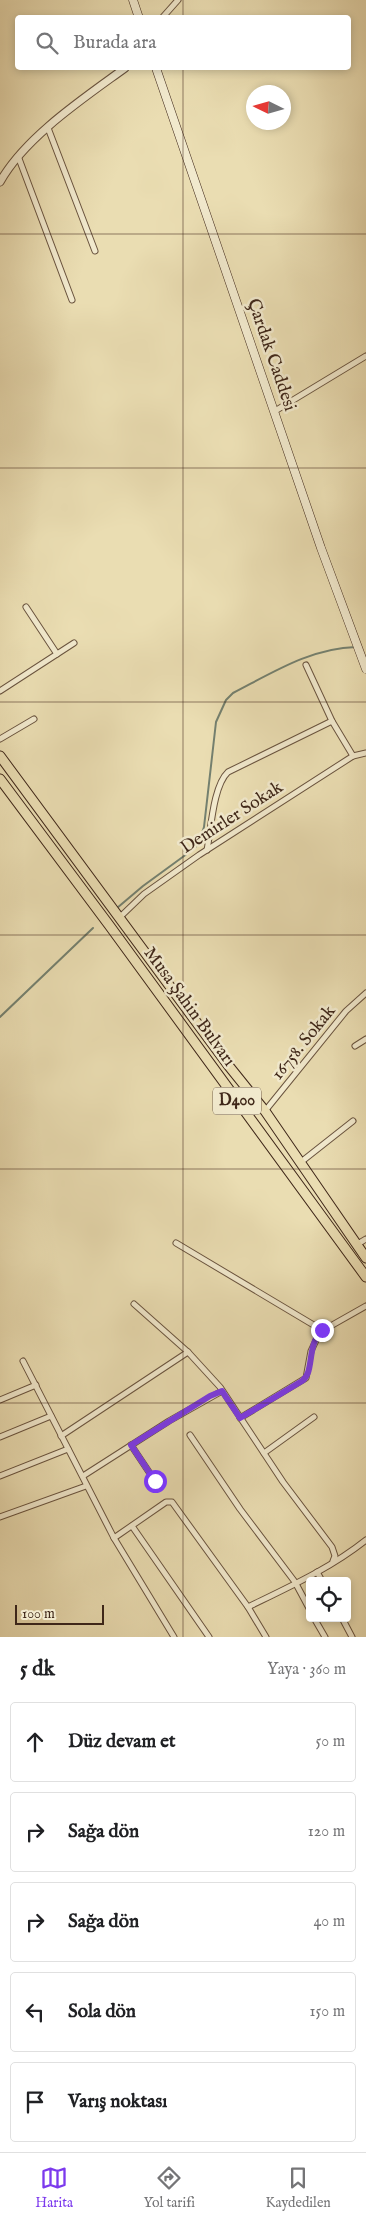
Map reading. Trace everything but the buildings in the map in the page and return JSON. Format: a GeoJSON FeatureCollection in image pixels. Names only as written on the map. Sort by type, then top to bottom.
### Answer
{"type":"FeatureCollection","features":[{"type":"Feature","properties":{"kind":"highway","name":"D400"},"geometry":{"type":"LineString","coordinates":[[0,756],[119,918]]}},
{"type":"Feature","properties":{"kind":"highway","name":"Musa Şahin Bulvarı"},"geometry":{"type":"LineString","coordinates":[[0,779],[366,1277]]}},
{"type":"Feature","properties":{"kind":"highway","name":"Musa Şahin Bulvarı"},"geometry":{"type":"LineString","coordinates":[[119,918],[265,1112],[366,1258]]}},
{"type":"Feature","properties":{"kind":"main road"},"geometry":{"type":"LineString","coordinates":[[133,0],[138,15]]}},
{"type":"Feature","properties":{"kind":"main road","name":"Çardak Caddesi"},"geometry":{"type":"LineString","coordinates":[[157,70],[350,627],[361,651],[366,670]]}},
{"type":"Feature","properties":{"kind":"street"},"geometry":{"type":"LineString","coordinates":[[165,15],[178,0]]}},
{"type":"Feature","properties":{"kind":"street"},"geometry":{"type":"LineString","coordinates":[[0,182],[18,156],[48,128],[122,70]]}},
{"type":"Feature","properties":{"kind":"street"},"geometry":{"type":"LineString","coordinates":[[48,128],[95,251]]}},
{"type":"Feature","properties":{"kind":"street"},"geometry":{"type":"LineString","coordinates":[[18,156],[72,300]]}},
{"type":"Feature","properties":{"kind":"street"},"geometry":{"type":"LineString","coordinates":[[275,411],[366,356]]}},
{"type":"Feature","properties":{"kind":"street"},"geometry":{"type":"LineString","coordinates":[[26,607],[57,654]]}},
{"type":"Feature","properties":{"kind":"street"},"geometry":{"type":"LineString","coordinates":[[0,691],[74,643]]}},
{"type":"Feature","properties":{"kind":"street"},"geometry":{"type":"LineString","coordinates":[[306,664],[332,721],[353,756]]}},
{"type":"Feature","properties":{"kind":"street"},"geometry":{"type":"LineString","coordinates":[[0,739],[34,719]]}},
{"type":"Feature","properties":{"kind":"street"},"geometry":{"type":"LineString","coordinates":[[207,850],[218,792],[223,777],[228,772],[332,721]]}},
{"type":"Feature","properties":{"kind":"street","name":"Demirler Sokak"},"geometry":{"type":"LineString","coordinates":[[119,918],[144,894],[207,850],[353,756],[366,754]]}},
{"type":"Feature","properties":{"kind":"street","name":"16758. Sokak"},"geometry":{"type":"LineString","coordinates":[[265,1112],[346,1011],[366,993]]}},
{"type":"Feature","properties":{"kind":"street"},"geometry":{"type":"LineString","coordinates":[[355,1046],[366,1039]]}},
{"type":"Feature","properties":{"kind":"street"},"geometry":{"type":"LineString","coordinates":[[301,1162],[353,1121]]}},
{"type":"Feature","properties":{"kind":"street"},"geometry":{"type":"LineString","coordinates":[[356,1245],[366,1239]]}},
{"type":"Feature","properties":{"kind":"street"},"geometry":{"type":"LineString","coordinates":[[176,1244],[322,1330]]}},
{"type":"Feature","properties":{"kind":"street"},"geometry":{"type":"LineString","coordinates":[[134,1304],[188,1352],[220,1386],[264,1453],[332,1547],[334,1561]]}},
{"type":"Feature","properties":{"kind":"street"},"geometry":{"type":"LineString","coordinates":[[240,1418],[302,1381],[309,1373],[313,1343],[322,1330],[366,1306]]}},
{"type":"Feature","properties":{"kind":"street"},"geometry":{"type":"LineString","coordinates":[[61,1436],[188,1352]]}},
{"type":"Feature","properties":{"kind":"street"},"geometry":{"type":"LineString","coordinates":[[23,1361],[114,1538],[174,1637]]}},
{"type":"Feature","properties":{"kind":"street"},"geometry":{"type":"LineString","coordinates":[[0,1400],[36,1385]]}},
{"type":"Feature","properties":{"kind":"street"},"geometry":{"type":"LineString","coordinates":[[83,1476],[210,1396],[222,1391]]}},
{"type":"Feature","properties":{"kind":"street"},"geometry":{"type":"LineString","coordinates":[[0,1437],[51,1416]]}},
{"type":"Feature","properties":{"kind":"street"},"geometry":{"type":"LineString","coordinates":[[264,1453],[314,1417]]}},
{"type":"Feature","properties":{"kind":"street"},"geometry":{"type":"LineString","coordinates":[[190,1435],[240,1509],[294,1582],[306,1603]]}},
{"type":"Feature","properties":{"kind":"street"},"geometry":{"type":"LineString","coordinates":[[131,1445],[155,1481]]}},
{"type":"Feature","properties":{"kind":"street"},"geometry":{"type":"LineString","coordinates":[[0,1476],[68,1450]]}},
{"type":"Feature","properties":{"kind":"street"},"geometry":{"type":"LineString","coordinates":[[0,1517],[86,1486]]}},
{"type":"Feature","properties":{"kind":"street"},"geometry":{"type":"LineString","coordinates":[[114,1538],[166,1502],[172,1502],[248,1607],[266,1637]]}},
{"type":"Feature","properties":{"kind":"street"},"geometry":{"type":"LineString","coordinates":[[132,1526],[209,1637]]}},
{"type":"Feature","properties":{"kind":"street"},"geometry":{"type":"LineString","coordinates":[[248,1607],[292,1586],[294,1582],[318,1572],[348,1554],[366,1540]]}},
{"type":"Feature","properties":{"kind":"street"},"geometry":{"type":"LineString","coordinates":[[318,1572],[320,1577]]}},
{"type":"Feature","properties":{"kind":"street"},"geometry":{"type":"LineString","coordinates":[[316,1622],[325,1637]]}},
{"type":"Feature","properties":{"kind":"street"},"geometry":{"type":"LineString","coordinates":[[344,1622],[352,1637]]}},
{"type":"Feature","properties":{"kind":"waterway"},"geometry":{"type":"LineString","coordinates":[[117,908],[143,886],[195,848],[200,839],[204,827],[216,722],[226,700],[233,693],[292,663],[323,652],[339,648],[356,647]]}},
{"type":"Feature","properties":{"kind":"waterway"},"geometry":{"type":"LineString","coordinates":[[0,1017],[93,928]]}},
{"type":"Feature","properties":{"kind":"route"},"geometry":{"type":"LineString","coordinates":[[155,1481],[131,1445],[210,1396],[222,1391],[240,1418],[302,1381],[308,1375],[313,1343],[322,1330]]}}]}
